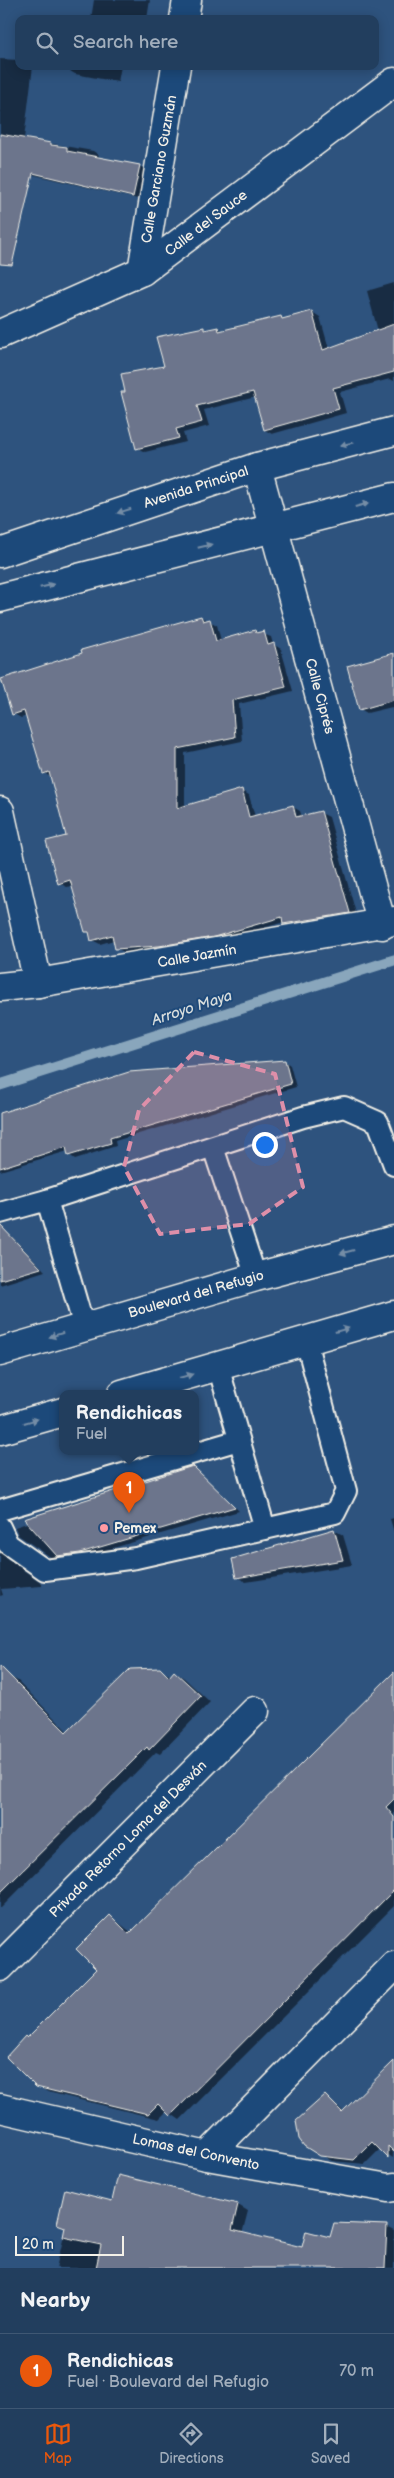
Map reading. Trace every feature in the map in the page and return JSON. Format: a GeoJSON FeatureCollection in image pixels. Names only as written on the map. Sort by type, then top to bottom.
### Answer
{"type":"FeatureCollection","features":[{"type":"Feature","properties":{"kind":"street"},"geometry":{"type":"LineString","coordinates":[[185,15],[188,0]]}},
{"type":"Feature","properties":{"kind":"street","name":"Calle Garciano Guzmán"},"geometry":{"type":"LineString","coordinates":[[142,271],[175,70]]}},
{"type":"Feature","properties":{"kind":"street","name":"Calle del Sauce"},"geometry":{"type":"LineString","coordinates":[[0,334],[142,271],[394,82]]}},
{"type":"Feature","properties":{"kind":"street","name":"Avenida Principal"},"geometry":{"type":"LineString","coordinates":[[0,553],[257,467],[394,431]]}},
{"type":"Feature","properties":{"kind":"street","name":"Calle Ciprés"},"geometry":{"type":"LineString","coordinates":[[257,467],[388,923]]}},
{"type":"Feature","properties":{"kind":"street"},"geometry":{"type":"LineString","coordinates":[[0,598],[394,497]]}},
{"type":"Feature","properties":{"kind":"street"},"geometry":{"type":"LineString","coordinates":[[0,811],[38,983]]}},
{"type":"Feature","properties":{"kind":"street","name":"Calle Jazmín"},"geometry":{"type":"LineString","coordinates":[[0,987],[38,983],[388,923]]}},
{"type":"Feature","properties":{"kind":"street","name":"Boulevard del Refugio"},"geometry":{"type":"LineString","coordinates":[[0,1352],[256,1277],[394,1240]]}},
{"type":"Feature","properties":{"kind":"street"},"geometry":{"type":"LineString","coordinates":[[136,1390],[394,1315]]}},
{"type":"Feature","properties":{"kind":"street"},"geometry":{"type":"LineString","coordinates":[[0,1430],[59,1413]]}},
{"type":"Feature","properties":{"kind":"street","name":"Privada Retorno Loma del Desván"},"geometry":{"type":"LineString","coordinates":[[0,1967],[255,1711]]}},
{"type":"Feature","properties":{"kind":"street"},"geometry":{"type":"LineString","coordinates":[[207,2156],[394,1966]]}},
{"type":"Feature","properties":{"kind":"street","name":"Lomas del Convento"},"geometry":{"type":"LineString","coordinates":[[0,2108],[207,2156],[388,2188],[394,2187]]}},
{"type":"Feature","properties":{"kind":"lane"},"geometry":{"type":"LineString","coordinates":[[0,1213],[47,1200],[303,1117],[344,1107],[378,1122],[394,1165]]}},
{"type":"Feature","properties":{"kind":"lane"},"geometry":{"type":"LineString","coordinates":[[213,1147],[256,1277]]}},
{"type":"Feature","properties":{"kind":"lane"},"geometry":{"type":"LineString","coordinates":[[47,1200],[84,1327]]}},
{"type":"Feature","properties":{"kind":"lane"},"geometry":{"type":"LineString","coordinates":[[0,1527],[8,1544],[45,1570],[136,1558],[335,1513],[346,1491],[306,1341]]}},
{"type":"Feature","properties":{"kind":"lane"},"geometry":{"type":"LineString","coordinates":[[218,1366],[265,1529]]}},
{"type":"Feature","properties":{"kind":"lane"},"geometry":{"type":"LineString","coordinates":[[199,1452],[240,1440]]}},
{"type":"Feature","properties":{"kind":"lane"},"geometry":{"type":"LineString","coordinates":[[0,1510],[189,1455]]}},
{"type":"Feature","properties":{"kind":"highlighted area"},"geometry":{"type":"Polygon","coordinates":[[[194,1052],[275,1074],[303,1187],[249,1224],[160,1234],[124,1167],[139,1110],[194,1052]]]}},
{"type":"Feature","properties":{"kind":"building"},"geometry":{"type":"Polygon","coordinates":[[[0,134],[51,143],[51,145],[67,147],[67,151],[140,165],[133,197],[33,173],[12,265],[0,264],[0,134]]]}},
{"type":"Feature","properties":{"kind":"building"},"geometry":{"type":"Polygon","coordinates":[[[312,311],[323,350],[394,324],[394,372],[333,388],[339,409],[264,430],[253,392],[197,406],[202,422],[176,429],[179,438],[136,449],[121,392],[125,392],[121,374],[164,366],[156,337],[204,327],[204,330],[218,327],[219,331],[281,316],[282,319],[312,311]]]}},
{"type":"Feature","properties":{"kind":"building"},"geometry":{"type":"Polygon","coordinates":[[[201,616],[203,621],[210,619],[216,641],[255,630],[256,633],[264,631],[268,645],[274,643],[286,687],[232,700],[235,737],[177,749],[177,808],[242,789],[249,817],[293,805],[296,817],[321,811],[350,913],[283,924],[282,917],[214,937],[159,946],[115,949],[112,935],[91,941],[89,932],[85,932],[70,880],[58,884],[46,841],[66,836],[49,772],[43,774],[24,711],[12,715],[1,679],[82,653],[81,650],[201,616]]]}},
{"type":"Feature","properties":{"kind":"building"},"geometry":{"type":"Polygon","coordinates":[[[394,653],[394,700],[359,710],[347,666],[394,653]]]}},
{"type":"Feature","properties":{"kind":"building"},"geometry":{"type":"Polygon","coordinates":[[[285,1060],[291,1084],[110,1138],[111,1143],[68,1156],[66,1147],[0,1168],[0,1113],[129,1072],[285,1060]]]}},
{"type":"Feature","properties":{"kind":"building"},"geometry":{"type":"Polygon","coordinates":[[[0,1225],[41,1268],[0,1280],[0,1225]]]}},
{"type":"Feature","properties":{"kind":"building"},"geometry":{"type":"Polygon","coordinates":[[[193,1466],[235,1507],[80,1553],[57,1556],[24,1519],[193,1466]]]}},
{"type":"Feature","properties":{"kind":"building"},"geometry":{"type":"Polygon","coordinates":[[[334,1529],[343,1560],[236,1578],[232,1559],[334,1529]]]}},
{"type":"Feature","properties":{"kind":"building"},"geometry":{"type":"Polygon","coordinates":[[[0,1666],[66,1732],[130,1669],[160,1668],[169,1677],[174,1671],[201,1696],[149,1750],[147,1747],[0,1893],[0,1666]]]}},
{"type":"Feature","properties":{"kind":"building"},"geometry":{"type":"Polygon","coordinates":[[[394,1672],[394,1799],[386,1807],[394,1817],[394,1890],[170,2116],[158,2104],[148,2114],[36,2087],[6,2057],[25,2036],[27,2038],[96,1969],[76,1949],[110,1915],[129,1934],[394,1672]]]}},
{"type":"Feature","properties":{"kind":"building"},"geometry":{"type":"Polygon","coordinates":[[[394,2061],[394,2152],[388,2146],[388,2158],[372,2142],[354,2160],[320,2156],[304,2146],[299,2139],[296,2121],[325,2095],[342,2112],[394,2061]]]}},
{"type":"Feature","properties":{"kind":"building"},"geometry":{"type":"Polygon","coordinates":[[[118,2175],[238,2204],[232,2230],[302,2247],[306,2231],[330,2237],[334,2223],[387,2225],[385,2268],[96,2268],[101,2245],[63,2237],[65,2227],[57,2224],[65,2189],[112,2201],[118,2175]]]}},
{"type":"Feature","properties":{"kind":"waterway","name":"Arroyo Maya"},"geometry":{"type":"LineString","coordinates":[[0,1085],[394,960]]}},
{"type":"Feature","properties":{"kind":"place","name":"Rendichicas"},"geometry":{"type":"Point","coordinates":[129,1513]}},
{"type":"Feature","properties":{"kind":"place","name":"Pemex"},"geometry":{"type":"Point","coordinates":[104,1528]}}]}
